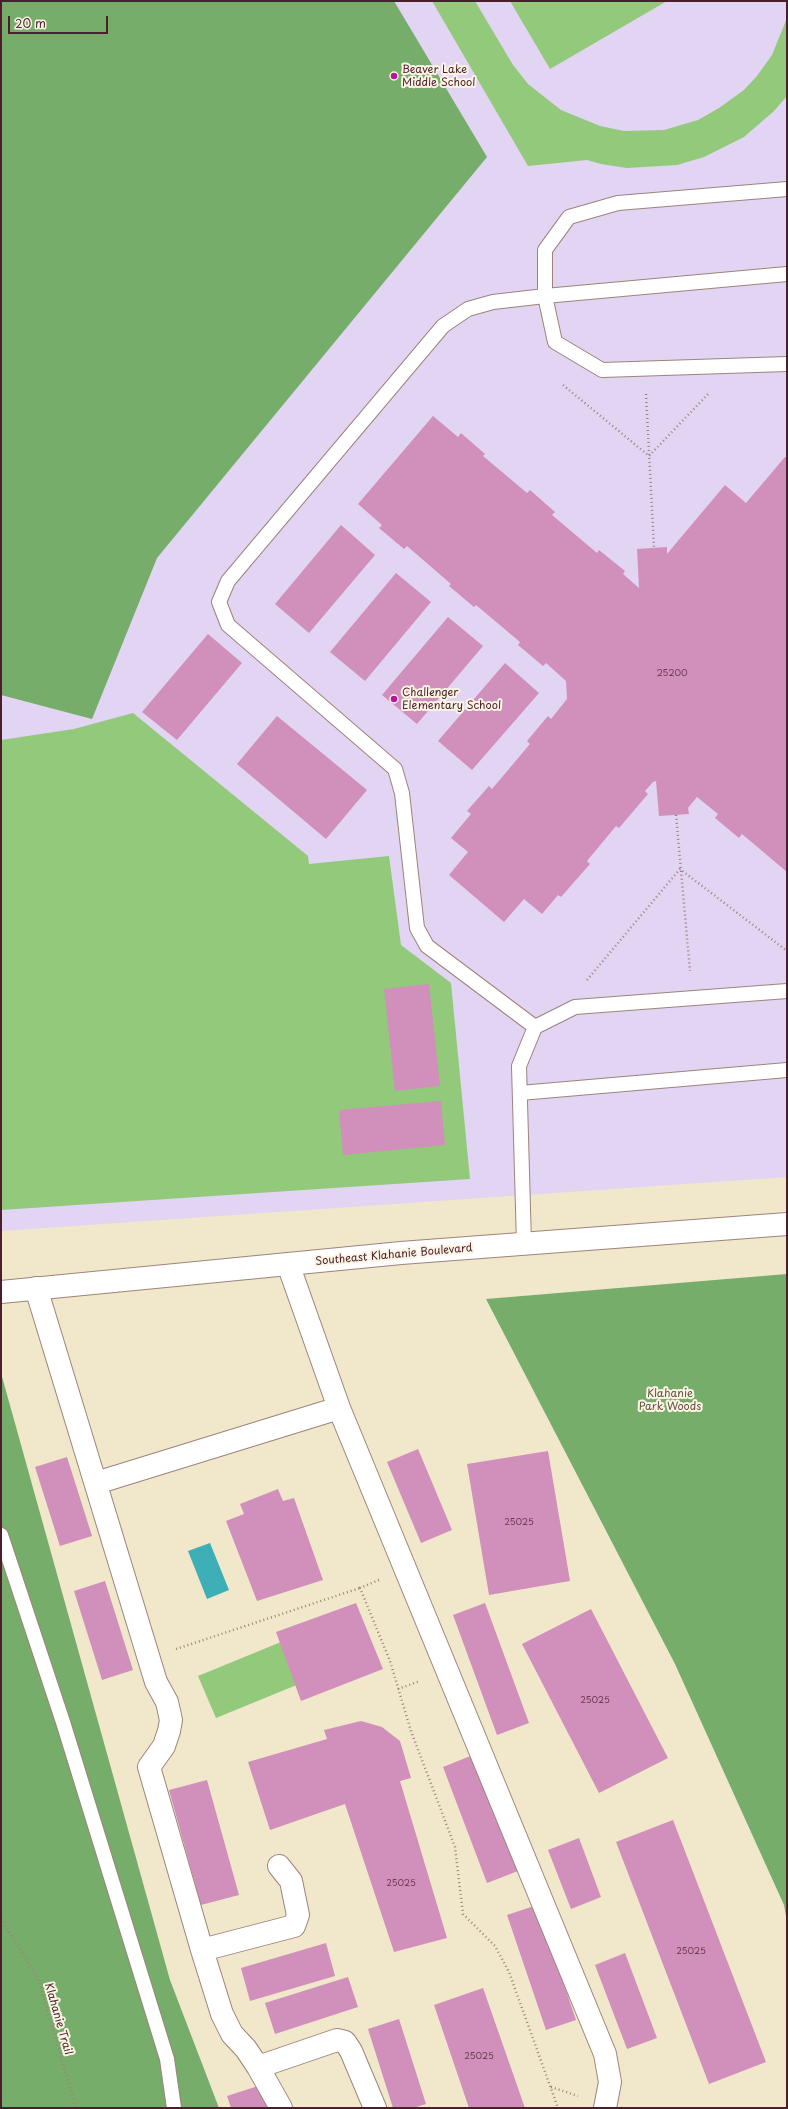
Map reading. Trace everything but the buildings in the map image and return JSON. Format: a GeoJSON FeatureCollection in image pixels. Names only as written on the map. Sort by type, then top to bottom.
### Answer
{"type":"FeatureCollection","features":[{"type":"Feature","properties":{"kind":"street","name":"Southeast Klahanie Boulevard"},"geometry":{"type":"LineString","coordinates":[[1,1292],[288,1264],[787,1224]]}},
{"type":"Feature","properties":{"kind":"street"},"geometry":{"type":"LineString","coordinates":[[288,1264],[339,1408],[605,2054],[610,2082],[605,2108]]}},
{"type":"Feature","properties":{"kind":"street"},"geometry":{"type":"LineString","coordinates":[[36,1288],[148,1658],[156,1682],[167,1702],[171,1720],[164,1746],[149,1767],[202,1950],[222,2014],[232,2034],[246,2049],[258,2067],[280,2108]]}},
{"type":"Feature","properties":{"kind":"street"},"geometry":{"type":"LineString","coordinates":[[96,1483],[339,1408]]}},
{"type":"Feature","properties":{"kind":"street"},"geometry":{"type":"LineString","coordinates":[[202,1950],[294,1926],[298,1915],[291,1881],[279,1866]]}},
{"type":"Feature","properties":{"kind":"street"},"geometry":{"type":"LineString","coordinates":[[258,2067],[337,2040],[345,2042],[351,2050],[375,2108]]}},
{"type":"Feature","properties":{"kind":"lane"},"geometry":{"type":"LineString","coordinates":[[787,189],[618,203],[569,217],[545,250],[545,296],[556,342],[602,370],[787,364]]}},
{"type":"Feature","properties":{"kind":"lane"},"geometry":{"type":"LineString","coordinates":[[535,1027],[427,946],[417,928],[402,793],[395,769],[228,625],[219,602],[228,581],[443,326],[468,309],[493,302],[545,296],[787,274]]}},
{"type":"Feature","properties":{"kind":"lane"},"geometry":{"type":"LineString","coordinates":[[524,1244],[519,1066],[535,1027],[575,1007],[787,991]]}},
{"type":"Feature","properties":{"kind":"lane"},"geometry":{"type":"LineString","coordinates":[[520,1093],[787,1070]]}},
{"type":"Feature","properties":{"kind":"lane"},"geometry":{"type":"LineString","coordinates":[[1,1535],[65,1730],[167,2059],[174,2108]]}},
{"type":"Feature","properties":{"kind":"path"},"geometry":{"type":"LineString","coordinates":[[563,385],[649,456]]}},
{"type":"Feature","properties":{"kind":"path"},"geometry":{"type":"LineString","coordinates":[[649,456],[713,388]]}},
{"type":"Feature","properties":{"kind":"path"},"geometry":{"type":"LineString","coordinates":[[646,393],[654,548]]}},
{"type":"Feature","properties":{"kind":"path"},"geometry":{"type":"LineString","coordinates":[[676,815],[690,971]]}},
{"type":"Feature","properties":{"kind":"path"},"geometry":{"type":"LineString","coordinates":[[680,868],[787,951]]}},
{"type":"Feature","properties":{"kind":"path"},"geometry":{"type":"LineString","coordinates":[[587,980],[680,868]]}},
{"type":"Feature","properties":{"kind":"path"},"geometry":{"type":"LineString","coordinates":[[148,1658],[360,1588],[405,1569]]}},
{"type":"Feature","properties":{"kind":"path"},"geometry":{"type":"LineString","coordinates":[[360,1588],[390,1661],[411,1731],[455,1847],[463,1914],[496,1946],[509,1972],[558,2108]]}},
{"type":"Feature","properties":{"kind":"path","name":"Klahanie Trail"},"geometry":{"type":"LineString","coordinates":[[1,1918],[38,1979],[76,2108]]}},
{"type":"Feature","properties":{"kind":"shaded area","name":"Challenger Elementary School"},"geometry":{"type":"Polygon","coordinates":[[[1,1],[787,1],[787,1177],[1,1231],[1,1]]]}},
{"type":"Feature","properties":{"kind":"green space"},"geometry":{"type":"Polygon","coordinates":[[[1,1],[394,1],[487,157],[157,558],[92,719],[1,695],[1,1]]]}},
{"type":"Feature","properties":{"kind":"green space"},"geometry":{"type":"Polygon","coordinates":[[[432,1],[475,1],[513,65],[528,84],[561,110],[600,126],[624,131],[664,130],[698,120],[719,108],[744,90],[757,76],[772,55],[787,18],[787,96],[774,111],[744,137],[704,157],[677,165],[627,168],[587,160],[528,166],[432,1]]]}},
{"type":"Feature","properties":{"kind":"green space"},"geometry":{"type":"Polygon","coordinates":[[[510,1],[667,1],[550,69],[510,1]]]}},
{"type":"Feature","properties":{"kind":"green space"},"geometry":{"type":"Polygon","coordinates":[[[133,713],[308,856],[309,864],[389,856],[401,945],[451,983],[470,1179],[1,1210],[1,740],[74,729],[133,713]]]}},
{"type":"Feature","properties":{"kind":"green space","name":"Klahanie Park Woods"},"geometry":{"type":"Polygon","coordinates":[[[787,1274],[787,1922],[784,1905],[675,1664],[486,1299],[787,1274]]]}},
{"type":"Feature","properties":{"kind":"green space"},"geometry":{"type":"Polygon","coordinates":[[[1,1373],[170,1980],[219,2108],[1,2108],[1,1373]]]}},
{"type":"Feature","properties":{"kind":"green space"},"geometry":{"type":"Polygon","coordinates":[[[281,1642],[299,1684],[216,1718],[198,1676],[281,1642]]]}},
{"type":"Feature","properties":{"kind":"water"},"geometry":{"type":"Polygon","coordinates":[[[210,1543],[229,1590],[207,1599],[188,1551],[210,1543]]]}},
{"type":"Feature","properties":{"kind":"place","name":"Beaver Lake Middle School"},"geometry":{"type":"Point","coordinates":[394,76]}},
{"type":"Feature","properties":{"kind":"place","name":"Challenger Elementary School"},"geometry":{"type":"Point","coordinates":[394,699]}}]}
